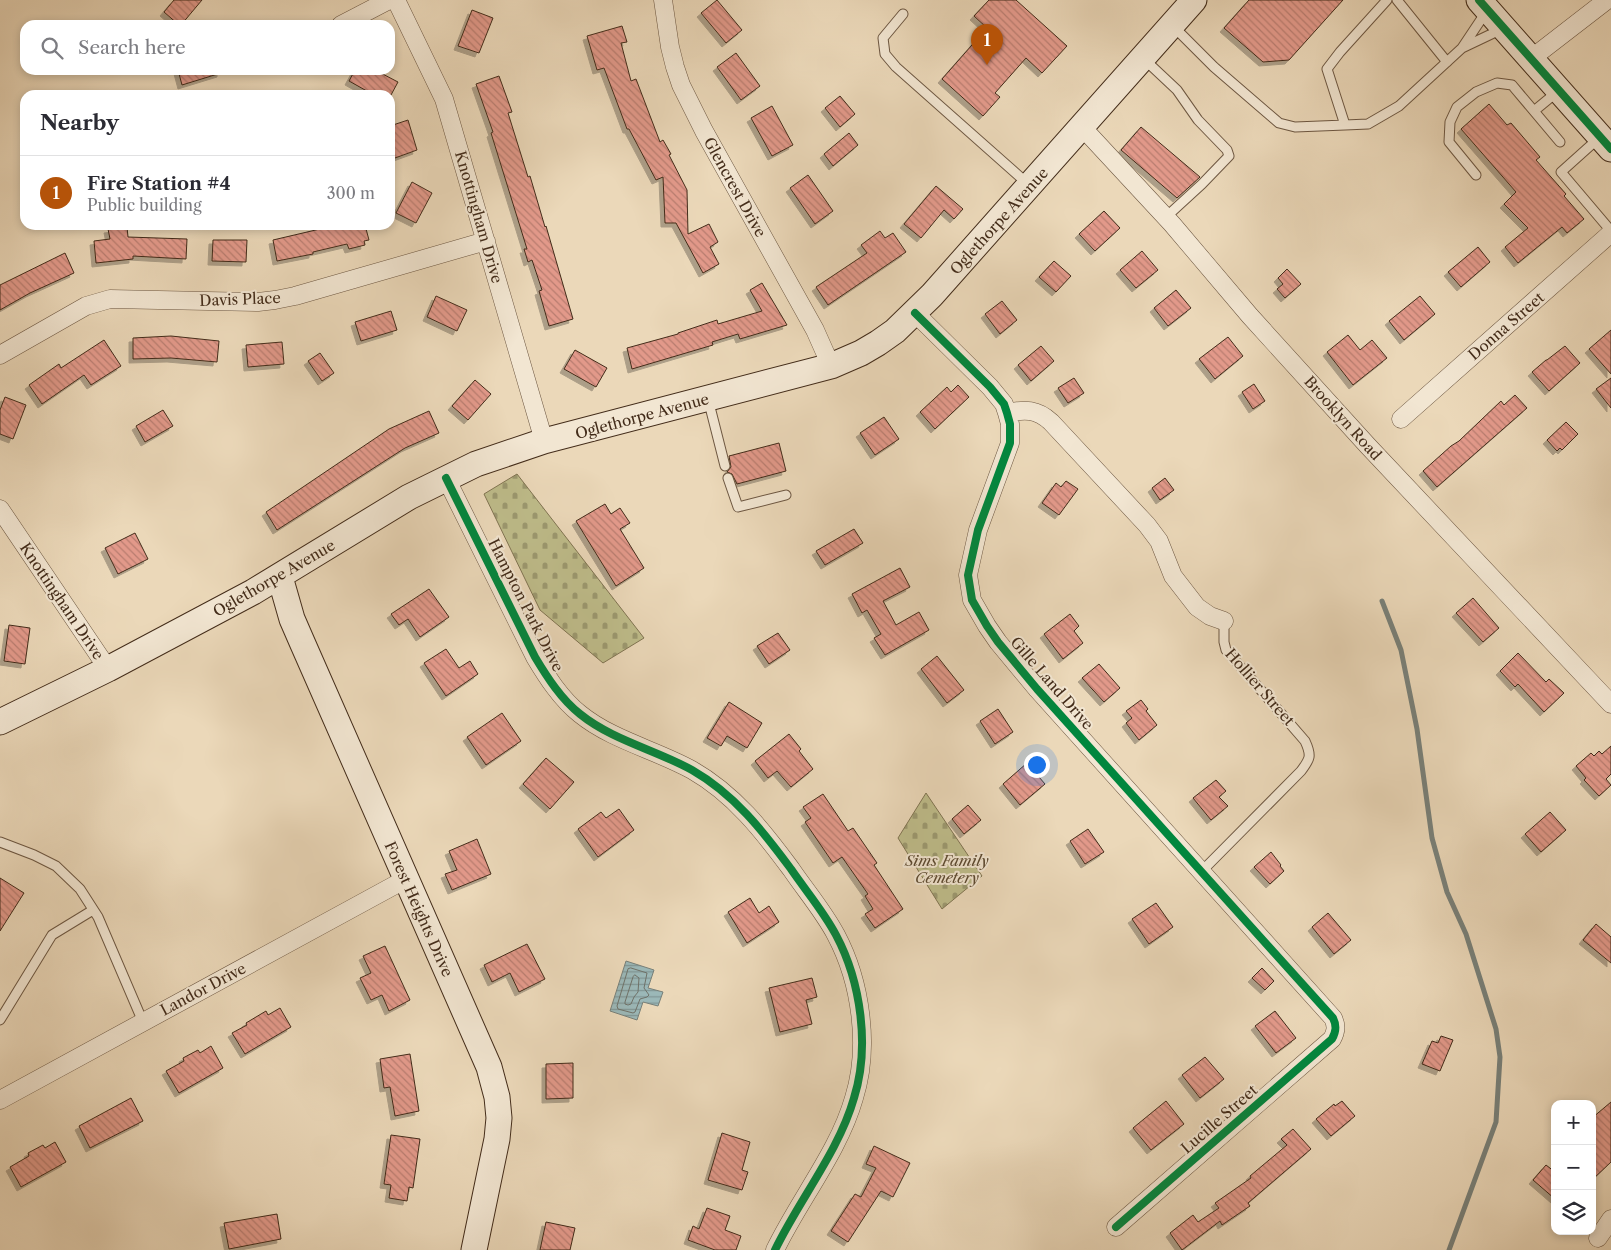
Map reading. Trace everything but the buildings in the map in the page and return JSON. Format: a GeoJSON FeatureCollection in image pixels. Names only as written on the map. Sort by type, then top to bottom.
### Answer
{"type":"FeatureCollection","features":[{"type":"Feature","properties":{"kind":"main road","name":"Oglethorpe Avenue"},"geometry":{"type":"LineString","coordinates":[[0,722],[108,669],[280,578],[409,497],[476,464],[544,441],[831,366],[861,353],[878,343],[915,313],[1194,0]]}},
{"type":"Feature","properties":{"kind":"main road"},"geometry":{"type":"LineString","coordinates":[[1483,5],[1606,143]]}},
{"type":"Feature","properties":{"kind":"main road","name":"Forest Heights Drive"},"geometry":{"type":"LineString","coordinates":[[280,578],[292,619],[489,1066],[497,1097],[499,1118],[497,1139],[474,1250]]}},
{"type":"Feature","properties":{"kind":"street"},"geometry":{"type":"LineString","coordinates":[[350,20],[389,0]]}},
{"type":"Feature","properties":{"kind":"street","name":"Knottingham Drive"},"geometry":{"type":"LineString","coordinates":[[396,0],[444,98],[544,441]]}},
{"type":"Feature","properties":{"kind":"street","name":"Glencrest Drive"},"geometry":{"type":"LineString","coordinates":[[663,0],[670,47],[681,85],[708,139],[815,330],[831,366]]}},
{"type":"Feature","properties":{"kind":"street"},"geometry":{"type":"LineString","coordinates":[[1532,58],[1607,0]]}},
{"type":"Feature","properties":{"kind":"street","name":"Brooklyn Road"},"geometry":{"type":"LineString","coordinates":[[1082,127],[1166,217],[1250,316],[1374,453],[1611,704]]}},
{"type":"Feature","properties":{"kind":"street","name":"Donna Street"},"geometry":{"type":"LineString","coordinates":[[1401,419],[1611,232]]}},
{"type":"Feature","properties":{"kind":"street","name":"Davis Place"},"geometry":{"type":"LineString","coordinates":[[0,355],[86,306],[110,299],[258,302],[275,300],[295,296],[486,241]]}},
{"type":"Feature","properties":{"kind":"street","name":"Gille Land Drive"},"geometry":{"type":"LineString","coordinates":[[915,313],[990,387],[1004,404],[1008,413],[1010,443],[980,523],[968,575],[972,600],[987,626],[1031,682],[1333,1018],[1336,1029]]}},
{"type":"Feature","properties":{"kind":"street","name":"Hollier Street"},"geometry":{"type":"LineString","coordinates":[[1008,413],[1022,410],[1036,411],[1051,422],[1147,525],[1159,541],[1173,576],[1198,607],[1210,616],[1224,622]]}},
{"type":"Feature","properties":{"kind":"street","name":"Hampton Park Drive"},"geometry":{"type":"LineString","coordinates":[[446,478],[535,657],[548,679],[562,696],[579,713],[599,727],[691,770],[713,784],[734,801],[773,844],[821,911],[836,934],[847,957],[861,1014],[860,1067],[855,1096],[849,1116],[775,1250]]}},
{"type":"Feature","properties":{"kind":"street","name":"Knottingham Drive"},"geometry":{"type":"LineString","coordinates":[[0,509],[108,669]]}},
{"type":"Feature","properties":{"kind":"street","name":"Landor Drive"},"geometry":{"type":"LineString","coordinates":[[0,1100],[406,879]]}},
{"type":"Feature","properties":{"kind":"street","name":"Lucille Street"},"geometry":{"type":"LineString","coordinates":[[1116,1227],[1332,1038],[1336,1029]]}},
{"type":"Feature","properties":{"kind":"street"},"geometry":{"type":"LineString","coordinates":[[1598,1238],[1611,1220]]}},
{"type":"Feature","properties":{"kind":"lane"},"geometry":{"type":"LineString","coordinates":[[1345,125],[1327,69],[1387,0]]}},
{"type":"Feature","properties":{"kind":"lane"},"geometry":{"type":"LineString","coordinates":[[1397,0],[1447,62]]}},
{"type":"Feature","properties":{"kind":"lane"},"geometry":{"type":"LineString","coordinates":[[1462,48],[1483,5]]}},
{"type":"Feature","properties":{"kind":"lane"},"geometry":{"type":"LineString","coordinates":[[903,14],[883,38],[885,54],[896,67],[1030,186]]}},
{"type":"Feature","properties":{"kind":"lane"},"geometry":{"type":"LineString","coordinates":[[1172,25],[1214,67],[1279,123],[1295,127],[1368,124],[1399,106],[1462,48],[1504,28]]}},
{"type":"Feature","properties":{"kind":"lane"},"geometry":{"type":"LineString","coordinates":[[1143,58],[1177,90],[1198,120],[1227,150],[1228,156],[1202,184],[1166,217]]}},
{"type":"Feature","properties":{"kind":"lane"},"geometry":{"type":"LineString","coordinates":[[1476,175],[1449,142],[1450,122],[1457,107],[1476,92],[1497,82],[1512,85],[1560,142]]}},
{"type":"Feature","properties":{"kind":"lane"},"geometry":{"type":"LineString","coordinates":[[1534,111],[1559,90]]}},
{"type":"Feature","properties":{"kind":"lane"},"geometry":{"type":"LineString","coordinates":[[1606,143],[1560,172],[1611,232]]}},
{"type":"Feature","properties":{"kind":"lane"},"geometry":{"type":"LineString","coordinates":[[708,399],[725,466]]}},
{"type":"Feature","properties":{"kind":"lane"},"geometry":{"type":"LineString","coordinates":[[728,478],[738,507],[786,495]]}},
{"type":"Feature","properties":{"kind":"lane","name":"Hollier Street"},"geometry":{"type":"LineString","coordinates":[[1202,871],[1294,778],[1309,760],[1310,751],[1305,741],[1224,647],[1224,622]]}},
{"type":"Feature","properties":{"kind":"lane"},"geometry":{"type":"LineString","coordinates":[[0,842],[56,866],[80,888],[98,917],[143,1022]]}},
{"type":"Feature","properties":{"kind":"lane"},"geometry":{"type":"LineString","coordinates":[[0,1020],[52,935],[94,910]]}},
{"type":"Feature","properties":{"kind":"green space"},"geometry":{"type":"Polygon","coordinates":[[[517,474],[644,638],[603,663],[540,610],[484,494],[517,474]]]}},
{"type":"Feature","properties":{"kind":"green space","name":"Sims Family Cemetery"},"geometry":{"type":"Polygon","coordinates":[[[926,793],[982,876],[942,909],[898,838],[926,793]]]}},
{"type":"Feature","properties":{"kind":"water"},"geometry":{"type":"Polygon","coordinates":[[[626,961],[654,970],[648,988],[663,992],[658,1006],[643,1002],[637,1020],[610,1011],[626,961]]]}},
{"type":"Feature","properties":{"kind":"waterway"},"geometry":{"type":"LineString","coordinates":[[1382,601],[1401,650],[1417,729],[1432,838],[1447,892],[1466,934],[1496,1029],[1500,1057],[1496,1122],[1449,1250]]}},
{"type":"Feature","properties":{"kind":"cycle path"},"geometry":{"type":"LineString","coordinates":[[1479,0],[1611,149]]}},
{"type":"Feature","properties":{"kind":"cycle path"},"geometry":{"type":"LineString","coordinates":[[915,313],[990,387],[1004,404],[1010,424],[1010,443],[978,530],[968,575],[972,600],[987,626],[1037,689],[1333,1018],[1335,1024],[1332,1039],[1116,1227]]}},
{"type":"Feature","properties":{"kind":"cycle path"},"geometry":{"type":"LineString","coordinates":[[446,478],[535,657],[561,695],[580,714],[606,731],[692,770],[721,790],[747,814],[770,841],[826,918],[845,953],[852,973],[860,1015],[862,1036],[859,1078],[854,1098],[839,1137],[775,1250]]}},
{"type":"Feature","properties":{"kind":"place","name":"Fire Station #4"},"geometry":{"type":"Point","coordinates":[987,65]}}]}
